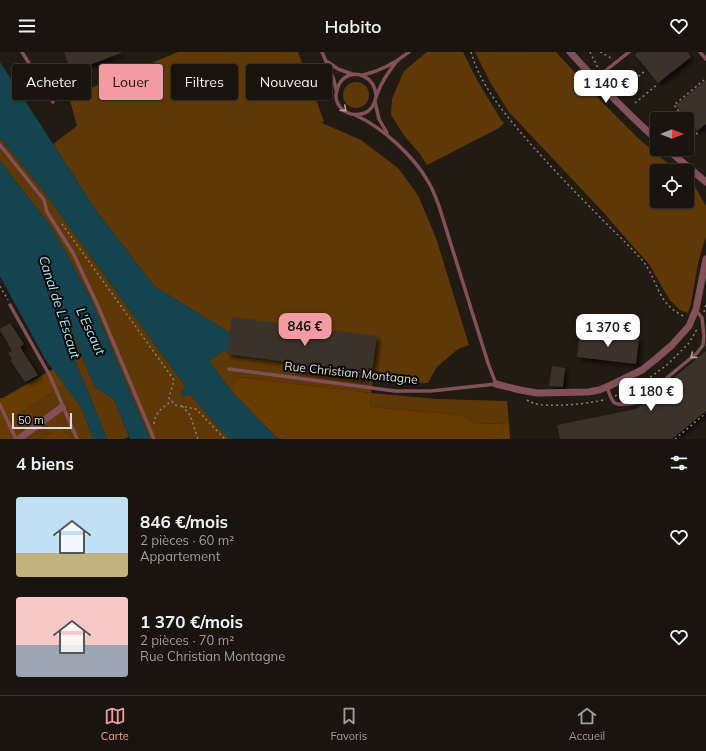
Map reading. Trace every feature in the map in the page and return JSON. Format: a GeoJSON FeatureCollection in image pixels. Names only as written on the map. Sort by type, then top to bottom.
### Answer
{"type":"FeatureCollection","features":[{"type":"Feature","properties":{"kind":"street"},"geometry":{"type":"LineString","coordinates":[[570,52],[650,134]]}},
{"type":"Feature","properties":{"kind":"street"},"geometry":{"type":"LineString","coordinates":[[675,156],[703,180],[706,187]]}},
{"type":"Feature","properties":{"kind":"street","name":"Rue Christian Montagne"},"geometry":{"type":"LineString","coordinates":[[496,384],[544,394],[588,392],[607,387],[642,370],[672,345],[686,330],[692,320],[696,309],[706,259]]}},
{"type":"Feature","properties":{"kind":"street"},"geometry":{"type":"LineString","coordinates":[[18,439],[62,407]]}},
{"type":"Feature","properties":{"kind":"lane"},"geometry":{"type":"LineString","coordinates":[[22,52],[52,102]]}},
{"type":"Feature","properties":{"kind":"lane"},"geometry":{"type":"LineString","coordinates":[[322,52],[335,82],[337,101],[340,107],[348,113],[355,115],[375,126],[390,138],[414,162],[425,176],[433,190],[496,384]]}},
{"type":"Feature","properties":{"kind":"lane"},"geometry":{"type":"LineString","coordinates":[[326,61],[338,69],[353,74],[362,75],[376,72],[397,61],[409,52]]}},
{"type":"Feature","properties":{"kind":"lane"},"geometry":{"type":"LineString","coordinates":[[595,79],[629,52]]}},
{"type":"Feature","properties":{"kind":"lane"},"geometry":{"type":"LineString","coordinates":[[700,52],[706,59]]}},
{"type":"Feature","properties":{"kind":"lane"},"geometry":{"type":"LineString","coordinates":[[376,94],[397,61]]}},
{"type":"Feature","properties":{"kind":"lane"},"geometry":{"type":"LineString","coordinates":[[336,91],[342,80],[353,74]]}},
{"type":"Feature","properties":{"kind":"lane"},"geometry":{"type":"LineString","coordinates":[[355,115],[367,112],[372,108],[375,102],[376,94],[373,83],[362,75]]}},
{"type":"Feature","properties":{"kind":"lane"},"geometry":{"type":"LineString","coordinates":[[375,102],[382,124],[390,138]]}},
{"type":"Feature","properties":{"kind":"lane"},"geometry":{"type":"LineString","coordinates":[[0,145],[44,200],[47,212],[73,253],[98,306],[154,439]]}},
{"type":"Feature","properties":{"kind":"lane"},"geometry":{"type":"LineString","coordinates":[[10,305],[50,376],[76,439]]}},
{"type":"Feature","properties":{"kind":"lane"},"geometry":{"type":"LineString","coordinates":[[607,387],[613,401],[618,405],[638,402],[697,353],[705,341],[702,320],[696,309]]}},
{"type":"Feature","properties":{"kind":"lane","name":"Rue Christian Montagne"},"geometry":{"type":"LineString","coordinates":[[229,369],[395,391],[431,391],[496,384]]}},
{"type":"Feature","properties":{"kind":"lane"},"geometry":{"type":"LineString","coordinates":[[0,405],[18,439]]}},
{"type":"Feature","properties":{"kind":"path"},"geometry":{"type":"LineString","coordinates":[[471,52],[482,80],[506,116],[554,170],[643,261],[653,277],[662,298],[670,307],[692,320]]}},
{"type":"Feature","properties":{"kind":"path"},"geometry":{"type":"LineString","coordinates":[[590,52],[598,68]]}},
{"type":"Feature","properties":{"kind":"path"},"geometry":{"type":"LineString","coordinates":[[600,52],[611,58]]}},
{"type":"Feature","properties":{"kind":"path"},"geometry":{"type":"LineString","coordinates":[[623,89],[645,71]]}},
{"type":"Feature","properties":{"kind":"path"},"geometry":{"type":"LineString","coordinates":[[680,112],[674,105],[704,80]]}},
{"type":"Feature","properties":{"kind":"path"},"geometry":{"type":"LineString","coordinates":[[635,103],[658,84]]}},
{"type":"Feature","properties":{"kind":"path"},"geometry":{"type":"LineString","coordinates":[[694,130],[698,135]]}},
{"type":"Feature","properties":{"kind":"path"},"geometry":{"type":"LineString","coordinates":[[60,220],[174,380],[169,398],[175,405],[196,409],[225,439]]}},
{"type":"Feature","properties":{"kind":"path"},"geometry":{"type":"LineString","coordinates":[[0,286],[10,305]]}},
{"type":"Feature","properties":{"kind":"path"},"geometry":{"type":"LineString","coordinates":[[155,427],[154,422],[159,410],[172,401]]}},
{"type":"Feature","properties":{"kind":"path"},"geometry":{"type":"LineString","coordinates":[[182,406],[190,415],[198,439]]}},
{"type":"Feature","properties":{"kind":"path"},"geometry":{"type":"LineString","coordinates":[[675,439],[706,413]]}},
{"type":"Feature","properties":{"kind":"shaded area"},"geometry":{"type":"Polygon","coordinates":[[[178,52],[298,52],[303,64],[246,64],[246,100],[316,100],[324,121],[322,123],[361,140],[398,168],[418,195],[436,238],[469,345],[458,349],[437,367],[428,383],[373,379],[371,393],[238,377],[232,392],[209,361],[223,351],[230,333],[154,286],[95,209],[53,144],[77,126],[70,100],[91,100],[91,88],[99,85],[99,100],[163,100],[163,64],[149,64],[178,52]]]}},
{"type":"Feature","properties":{"kind":"shaded area"},"geometry":{"type":"Polygon","coordinates":[[[427,52],[463,52],[477,80],[504,123],[499,128],[427,165],[420,154],[406,138],[391,115],[392,99],[404,71],[427,52]]]}},
{"type":"Feature","properties":{"kind":"shaded area"},"geometry":{"type":"Polygon","coordinates":[[[475,52],[556,52],[601,101],[650,148],[650,156],[659,156],[669,164],[650,164],[650,208],[694,208],[694,185],[706,206],[706,236],[698,263],[688,313],[680,310],[669,299],[649,264],[604,213],[509,112],[490,82],[475,52]]]}},
{"type":"Feature","properties":{"kind":"shaded area"},"geometry":{"type":"Polygon","coordinates":[[[356,82],[365,86],[369,95],[365,104],[356,108],[347,104],[343,95],[347,86],[356,82]]]}},
{"type":"Feature","properties":{"kind":"shaded area"},"geometry":{"type":"Polygon","coordinates":[[[0,138],[41,188],[186,387],[181,392],[182,396],[190,394],[230,439],[150,439],[91,299],[68,256],[49,224],[0,161],[0,138]]]}},
{"type":"Feature","properties":{"kind":"shaded area"},"geometry":{"type":"Polygon","coordinates":[[[63,317],[67,321],[95,387],[114,399],[129,437],[124,439],[107,439],[60,325],[60,319],[63,317]]]}},
{"type":"Feature","properties":{"kind":"shaded area"},"geometry":{"type":"Polygon","coordinates":[[[53,369],[65,385],[13,417],[26,439],[0,439],[0,398],[3,398],[53,369]]]}},
{"type":"Feature","properties":{"kind":"shaded area"},"geometry":{"type":"Polygon","coordinates":[[[237,377],[371,393],[370,407],[461,415],[477,424],[509,423],[510,439],[280,439],[275,436],[232,392],[237,377]]]}},
{"type":"Feature","properties":{"kind":"shaded area"},"geometry":{"type":"Polygon","coordinates":[[[65,385],[81,407],[93,439],[71,439],[71,436],[59,428],[41,439],[26,439],[13,417],[65,385]]]}},
{"type":"Feature","properties":{"kind":"shaded area"},"geometry":{"type":"Polygon","coordinates":[[[371,393],[436,399],[507,401],[509,423],[477,424],[461,415],[370,407],[371,393]]]}},
{"type":"Feature","properties":{"kind":"shaded area"},"geometry":{"type":"Polygon","coordinates":[[[59,428],[71,436],[71,439],[41,439],[59,428]]]}},
{"type":"Feature","properties":{"kind":"water"},"geometry":{"type":"Polygon","coordinates":[[[0,62],[12,81],[12,100],[25,100],[95,209],[154,286],[230,333],[228,351],[223,351],[209,361],[232,392],[275,436],[280,439],[230,439],[190,394],[182,397],[181,392],[186,387],[41,188],[0,138],[0,62]]]}},
{"type":"Feature","properties":{"kind":"water"},"geometry":{"type":"Polygon","coordinates":[[[0,161],[49,224],[68,256],[91,299],[150,439],[130,439],[114,399],[95,387],[67,321],[63,317],[60,319],[60,325],[107,439],[93,439],[81,407],[45,359],[0,276],[0,161]]]}},
{"type":"Feature","properties":{"kind":"building"},"geometry":{"type":"Polygon","coordinates":[[[64,52],[121,52],[91,64],[68,64],[64,52]]]}},
{"type":"Feature","properties":{"kind":"building"},"geometry":{"type":"Polygon","coordinates":[[[638,52],[687,52],[691,57],[658,83],[635,55],[638,52]]]}},
{"type":"Feature","properties":{"kind":"building"},"geometry":{"type":"Polygon","coordinates":[[[706,80],[706,124],[697,131],[694,127],[694,112],[682,112],[676,105],[706,80]]]}},
{"type":"Feature","properties":{"kind":"building"},"geometry":{"type":"Polygon","coordinates":[[[232,317],[377,336],[372,372],[369,372],[369,376],[365,380],[298,371],[294,368],[295,363],[227,354],[232,317]]]}},
{"type":"Feature","properties":{"kind":"building"},"geometry":{"type":"Polygon","coordinates":[[[10,323],[24,344],[20,347],[38,375],[25,382],[10,360],[12,359],[8,353],[12,351],[0,330],[10,323]]]}},
{"type":"Feature","properties":{"kind":"building"},"geometry":{"type":"Polygon","coordinates":[[[580,332],[639,339],[636,364],[577,357],[580,332]]]}},
{"type":"Feature","properties":{"kind":"building"},"geometry":{"type":"Polygon","coordinates":[[[706,351],[706,411],[672,439],[560,439],[557,425],[636,409],[706,351]]]}},
{"type":"Feature","properties":{"kind":"building"},"geometry":{"type":"Polygon","coordinates":[[[552,366],[565,368],[563,387],[549,386],[552,366]]]}},
{"type":"Feature","properties":{"kind":"water label","name":"Canal de L'Escaut"},"geometry":{"type":"Point","coordinates":[60,307]}},
{"type":"Feature","properties":{"kind":"water label","name":"L'Escaut"},"geometry":{"type":"Point","coordinates":[91,331]}}]}
